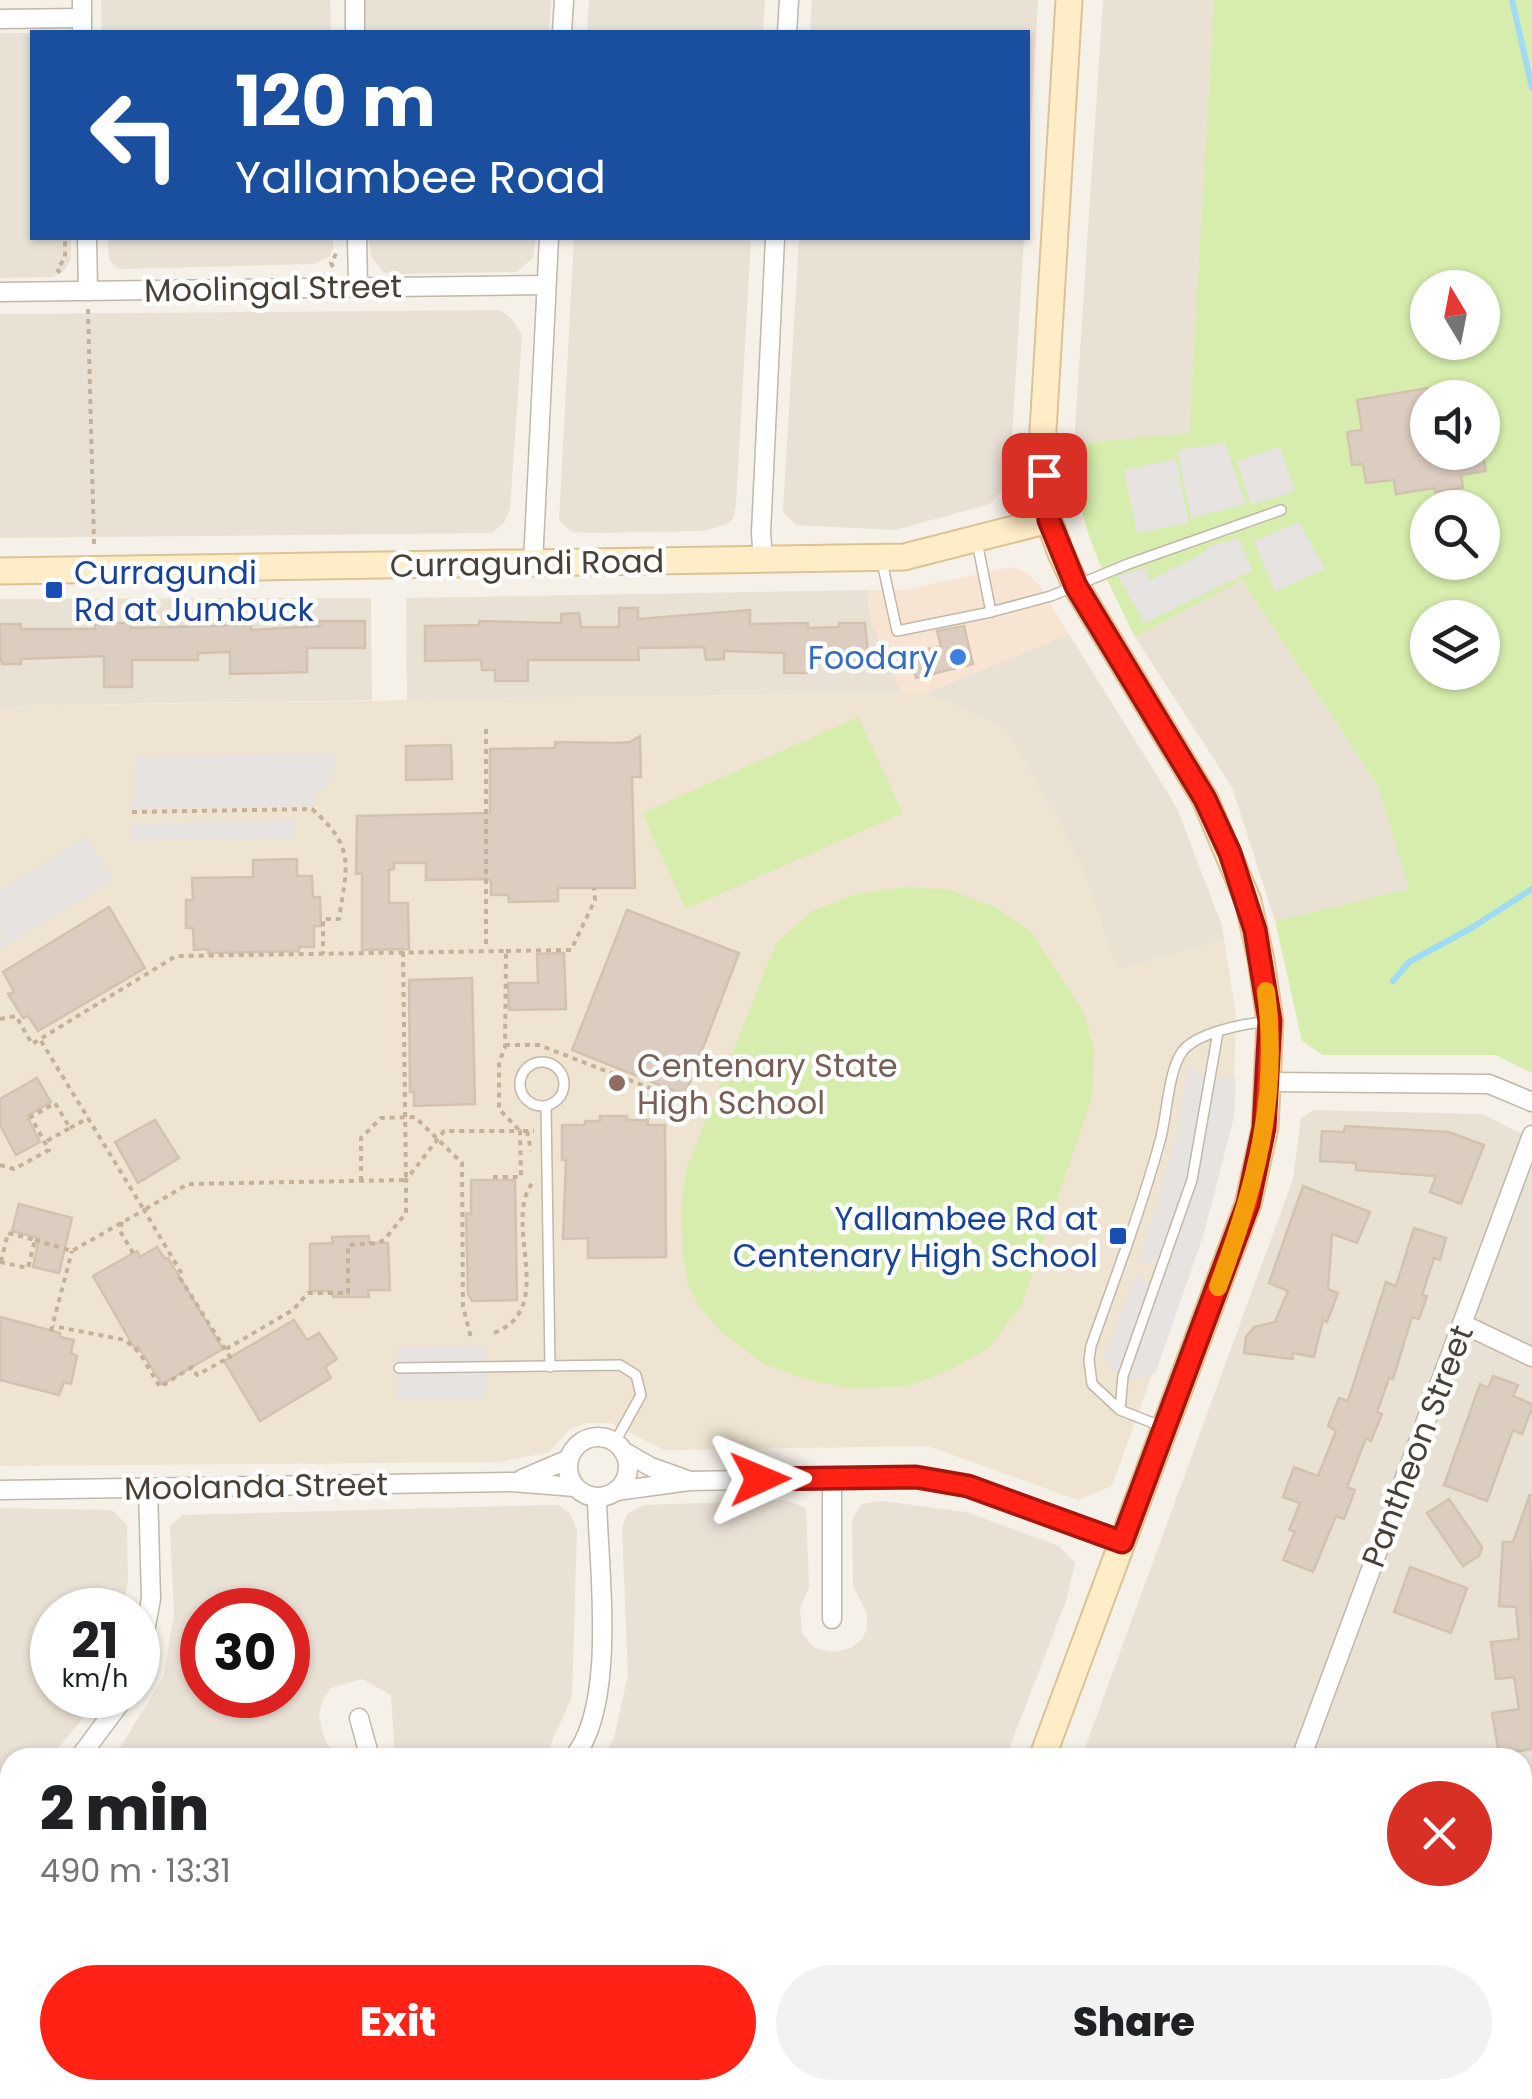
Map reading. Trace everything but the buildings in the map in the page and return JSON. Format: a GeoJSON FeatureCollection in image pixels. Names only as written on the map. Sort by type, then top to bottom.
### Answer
{"type":"FeatureCollection","features":[{"type":"Feature","properties":{"kind":"main road"},"geometry":{"type":"LineString","coordinates":[[1046,1748],[1248,1204],[1264,1128],[1270,1021],[1255,930],[1230,853],[1205,799],[1076,586],[1049,520],[1042,447],[1069,0]]}},
{"type":"Feature","properties":{"kind":"main road","name":"Curragundi Road"},"geometry":{"type":"LineString","coordinates":[[0,571],[904,557],[1049,520]]}},
{"type":"Feature","properties":{"kind":"street"},"geometry":{"type":"LineString","coordinates":[[355,0],[355,30]]}},
{"type":"Feature","properties":{"kind":"street"},"geometry":{"type":"LineString","coordinates":[[562,30],[564,0]]}},
{"type":"Feature","properties":{"kind":"street"},"geometry":{"type":"LineString","coordinates":[[787,30],[789,0]]}},
{"type":"Feature","properties":{"kind":"street"},"geometry":{"type":"LineString","coordinates":[[0,19],[82,17]]}},
{"type":"Feature","properties":{"kind":"street"},"geometry":{"type":"LineString","coordinates":[[87,240],[88,291]]}},
{"type":"Feature","properties":{"kind":"street"},"geometry":{"type":"LineString","coordinates":[[357,240],[358,286]]}},
{"type":"Feature","properties":{"kind":"street"},"geometry":{"type":"LineString","coordinates":[[533,563],[549,240]]}},
{"type":"Feature","properties":{"kind":"street"},"geometry":{"type":"LineString","coordinates":[[763,560],[761,533],[776,240]]}},
{"type":"Feature","properties":{"kind":"street","name":"Moolingal Street"},"geometry":{"type":"LineString","coordinates":[[0,292],[546,286]]}},
{"type":"Feature","properties":{"kind":"street"},"geometry":{"type":"LineString","coordinates":[[1269,1082],[1489,1084],[1532,1102]]}},
{"type":"Feature","properties":{"kind":"street","name":"Pantheon Street"},"geometry":{"type":"LineString","coordinates":[[1304,1748],[1532,1135]]}},
{"type":"Feature","properties":{"kind":"street"},"geometry":{"type":"LineString","coordinates":[[1464,1324],[1532,1357]]}},
{"type":"Feature","properties":{"kind":"street"},"geometry":{"type":"LineString","coordinates":[[689,1481],[651,1466],[607,1438],[588,1438],[569,1458],[568,1468],[576,1487],[598,1498],[616,1491],[689,1481],[916,1477],[968,1486],[1122,1542]]}},
{"type":"Feature","properties":{"kind":"street"},"geometry":{"type":"LineString","coordinates":[[616,1491],[628,1470],[620,1447]]}},
{"type":"Feature","properties":{"kind":"street","name":"Moolanda Street"},"geometry":{"type":"LineString","coordinates":[[512,1482],[569,1458]]}},
{"type":"Feature","properties":{"kind":"street"},"geometry":{"type":"LineString","coordinates":[[832,1477],[832,1620]]}},
{"type":"Feature","properties":{"kind":"street","name":"Moolanda Street"},"geometry":{"type":"LineString","coordinates":[[0,1490],[512,1482],[576,1487]]}},
{"type":"Feature","properties":{"kind":"street"},"geometry":{"type":"LineString","coordinates":[[148,1488],[151,1588]]}},
{"type":"Feature","properties":{"kind":"street"},"geometry":{"type":"LineString","coordinates":[[579,1748],[592,1724],[600,1686],[598,1498]]}},
{"type":"Feature","properties":{"kind":"street"},"geometry":{"type":"LineString","coordinates":[[86,1748],[109,1718]]}},
{"type":"Feature","properties":{"kind":"street"},"geometry":{"type":"LineString","coordinates":[[358,1718],[367,1748]]}},
{"type":"Feature","properties":{"kind":"lane"},"geometry":{"type":"LineString","coordinates":[[882,558],[897,632],[1050,596],[1281,510]]}},
{"type":"Feature","properties":{"kind":"lane"},"geometry":{"type":"LineString","coordinates":[[976,540],[991,612]]}},
{"type":"Feature","properties":{"kind":"lane"},"geometry":{"type":"LineString","coordinates":[[1165,1428],[1120,1410],[1092,1384],[1088,1360],[1091,1346],[1155,1158],[1177,1060],[1184,1048],[1218,1032],[1243,1023],[1270,1021]]}},
{"type":"Feature","properties":{"kind":"lane"},"geometry":{"type":"LineString","coordinates":[[1120,1410],[1123,1376],[1192,1180],[1218,1032]]}},
{"type":"Feature","properties":{"kind":"lane"},"geometry":{"type":"LineString","coordinates":[[537,1063],[551,1064],[564,1080],[562,1094],[546,1106],[531,1104],[521,1092],[521,1078],[537,1063]]}},
{"type":"Feature","properties":{"kind":"lane"},"geometry":{"type":"LineString","coordinates":[[546,1106],[550,1367]]}},
{"type":"Feature","properties":{"kind":"lane"},"geometry":{"type":"LineString","coordinates":[[399,1368],[620,1365],[636,1375],[641,1395],[620,1447]]}},
{"type":"Feature","properties":{"kind":"path"},"geometry":{"type":"LineString","coordinates":[[60,274],[66,240]]}},
{"type":"Feature","properties":{"kind":"path"},"geometry":{"type":"LineString","coordinates":[[333,267],[338,248]]}},
{"type":"Feature","properties":{"kind":"path"},"geometry":{"type":"LineString","coordinates":[[88,291],[94,544]]}},
{"type":"Feature","properties":{"kind":"path"},"geometry":{"type":"LineString","coordinates":[[486,728],[486,951]]}},
{"type":"Feature","properties":{"kind":"path"},"geometry":{"type":"LineString","coordinates":[[132,812],[312,809],[334,828],[346,849],[339,919],[323,919],[323,954]]}},
{"type":"Feature","properties":{"kind":"path"},"geometry":{"type":"LineString","coordinates":[[0,1020],[16,1016],[32,1044],[176,956],[572,950],[596,900],[594,888]]}},
{"type":"Feature","properties":{"kind":"path"},"geometry":{"type":"LineString","coordinates":[[506,951],[505,1045],[499,1062],[499,1109],[520,1131],[521,1177]]}},
{"type":"Feature","properties":{"kind":"path"},"geometry":{"type":"LineString","coordinates":[[226,1349],[293,1310],[308,1293],[348,1293],[348,1245],[378,1243],[406,1214],[403,952]]}},
{"type":"Feature","properties":{"kind":"path"},"geometry":{"type":"LineString","coordinates":[[40,1039],[230,1357],[198,1375],[192,1367],[160,1387],[138,1352],[125,1340],[52,1328],[72,1250]]}},
{"type":"Feature","properties":{"kind":"path"},"geometry":{"type":"LineString","coordinates":[[505,1045],[540,1044],[674,1097]]}},
{"type":"Feature","properties":{"kind":"path"},"geometry":{"type":"LineString","coordinates":[[0,1164],[14,1168],[49,1150],[31,1117],[55,1103],[70,1128]]}},
{"type":"Feature","properties":{"kind":"path"},"geometry":{"type":"LineString","coordinates":[[360,1181],[361,1138],[381,1118],[415,1117],[462,1163],[463,1306],[472,1338]]}},
{"type":"Feature","properties":{"kind":"path"},"geometry":{"type":"LineString","coordinates":[[45,1142],[88,1118]]}},
{"type":"Feature","properties":{"kind":"path"},"geometry":{"type":"LineString","coordinates":[[406,1180],[444,1131],[548,1130]]}},
{"type":"Feature","properties":{"kind":"path"},"geometry":{"type":"LineString","coordinates":[[492,1178],[536,1178]]}},
{"type":"Feature","properties":{"kind":"path"},"geometry":{"type":"LineString","coordinates":[[35,1240],[28,1268],[1,1262],[8,1233],[35,1240],[72,1250],[188,1184],[406,1180]]}},
{"type":"Feature","properties":{"kind":"path"},"geometry":{"type":"LineString","coordinates":[[494,1333],[514,1322],[523,1304],[524,1208],[528,1189]]}},
{"type":"Feature","properties":{"kind":"path"},"geometry":{"type":"LineString","coordinates":[[515,1208],[524,1208]]}},
{"type":"Feature","properties":{"kind":"path"},"geometry":{"type":"LineString","coordinates":[[122,1222],[120,1231],[133,1253]]}},
{"type":"Feature","properties":{"kind":"shaded area"},"geometry":{"type":"Polygon","coordinates":[[[101,0],[330,0],[331,30],[102,30],[101,0]]]}},
{"type":"Feature","properties":{"kind":"shaded area"},"geometry":{"type":"Polygon","coordinates":[[[364,0],[551,0],[549,30],[365,30],[364,0]]]}},
{"type":"Feature","properties":{"kind":"shaded area"},"geometry":{"type":"Polygon","coordinates":[[[589,0],[765,0],[763,30],[587,30],[589,0]]]}},
{"type":"Feature","properties":{"kind":"shaded area"},"geometry":{"type":"Polygon","coordinates":[[[812,0],[1038,0],[1030,146],[1030,30],[810,30],[812,0]]]}},
{"type":"Feature","properties":{"kind":"shaded area"},"geometry":{"type":"Polygon","coordinates":[[[1103,0],[1214,0],[1189,434],[1074,444],[1103,0]]]}},
{"type":"Feature","properties":{"kind":"shaded area"},"geometry":{"type":"Polygon","coordinates":[[[30,32],[30,240],[71,240],[71,258],[65,270],[53,277],[0,278],[0,33],[30,32]]]}},
{"type":"Feature","properties":{"kind":"shaded area"},"geometry":{"type":"Polygon","coordinates":[[[108,240],[333,240],[329,257],[313,264],[123,269],[115,267],[109,259],[108,240]]]}},
{"type":"Feature","properties":{"kind":"shaded area"},"geometry":{"type":"Polygon","coordinates":[[[368,240],[536,240],[533,258],[516,272],[389,274],[372,258],[368,240]]]}},
{"type":"Feature","properties":{"kind":"shaded area"},"geometry":{"type":"Polygon","coordinates":[[[574,240],[751,240],[733,519],[703,531],[593,533],[572,532],[559,520],[574,240]]]}},
{"type":"Feature","properties":{"kind":"shaded area"},"geometry":{"type":"Polygon","coordinates":[[[799,240],[1024,240],[1010,469],[1001,492],[990,504],[895,530],[796,525],[783,512],[799,240]]]}},
{"type":"Feature","properties":{"kind":"shaded area"},"geometry":{"type":"Polygon","coordinates":[[[500,310],[513,320],[522,335],[510,509],[504,523],[492,533],[0,538],[0,314],[500,310]]]}},
{"type":"Feature","properties":{"kind":"shaded area"},"geometry":{"type":"Polygon","coordinates":[[[1225,443],[1246,504],[1191,518],[1177,450],[1225,443]]]}},
{"type":"Feature","properties":{"kind":"shaded area"},"geometry":{"type":"Polygon","coordinates":[[[1280,447],[1295,491],[1251,505],[1237,461],[1280,447]]]}},
{"type":"Feature","properties":{"kind":"shaded area"},"geometry":{"type":"Polygon","coordinates":[[[1176,459],[1189,523],[1137,533],[1124,470],[1176,459]]]}},
{"type":"Feature","properties":{"kind":"shaded area"},"geometry":{"type":"Polygon","coordinates":[[[1299,522],[1325,569],[1275,592],[1254,541],[1299,522]]]}},
{"type":"Feature","properties":{"kind":"shaded area"},"geometry":{"type":"Polygon","coordinates":[[[1239,538],[1252,571],[1144,623],[1118,576],[1145,568],[1150,580],[1207,551],[1207,547],[1239,538]]]}},
{"type":"Feature","properties":{"kind":"shaded area"},"geometry":{"type":"Polygon","coordinates":[[[1011,567],[1026,572],[1039,585],[1069,634],[926,693],[901,693],[870,619],[867,590],[904,590],[1011,567]]]}},
{"type":"Feature","properties":{"kind":"shaded area"},"geometry":{"type":"Polygon","coordinates":[[[1242,580],[1378,786],[1410,889],[1275,921],[1232,787],[1135,637],[1242,580]]]}},
{"type":"Feature","properties":{"kind":"shaded area"},"geometry":{"type":"Polygon","coordinates":[[[867,590],[870,619],[901,693],[407,700],[406,598],[867,590]]]}},
{"type":"Feature","properties":{"kind":"shaded area"},"geometry":{"type":"Polygon","coordinates":[[[371,598],[372,700],[0,706],[0,599],[371,598]]]}},
{"type":"Feature","properties":{"kind":"shaded area"},"geometry":{"type":"Polygon","coordinates":[[[1069,634],[1177,808],[1224,940],[1117,970],[1081,865],[1003,726],[926,693],[1069,634]]]}},
{"type":"Feature","properties":{"kind":"shaded area","name":"Centenary State High School"},"geometry":{"type":"Polygon","coordinates":[[[926,693],[1003,726],[1081,865],[1117,970],[1224,940],[1236,1015],[1233,1116],[1204,1230],[1112,1486],[1078,1500],[928,1446],[664,1450],[611,1423],[587,1423],[570,1429],[549,1452],[500,1462],[0,1466],[0,706],[926,693]]]}},
{"type":"Feature","properties":{"kind":"shaded area"},"geometry":{"type":"Polygon","coordinates":[[[334,753],[335,768],[327,788],[316,790],[316,805],[131,809],[136,757],[334,753]]]}},
{"type":"Feature","properties":{"kind":"shaded area"},"geometry":{"type":"Polygon","coordinates":[[[294,820],[294,838],[131,841],[131,824],[294,820]]]}},
{"type":"Feature","properties":{"kind":"shaded area"},"geometry":{"type":"Polygon","coordinates":[[[86,837],[114,880],[1,948],[0,890],[86,837]]]}},
{"type":"Feature","properties":{"kind":"shaded area"},"geometry":{"type":"Polygon","coordinates":[[[1187,1066],[1200,1076],[1236,1078],[1234,1117],[1204,1233],[1156,1372],[1132,1380],[1118,1374],[1104,1358],[1136,1275],[1151,1285],[1158,1264],[1139,1262],[1179,1127],[1187,1066]]]}},
{"type":"Feature","properties":{"kind":"shaded area"},"geometry":{"type":"Polygon","coordinates":[[[1314,1110],[1483,1114],[1532,1139],[1532,1748],[1085,1748],[1293,1179],[1301,1118],[1314,1110]]]}},
{"type":"Feature","properties":{"kind":"shaded area"},"geometry":{"type":"Polygon","coordinates":[[[484,1346],[485,1399],[397,1399],[397,1347],[484,1346]]]}},
{"type":"Feature","properties":{"kind":"shaded area"},"geometry":{"type":"Polygon","coordinates":[[[785,1500],[806,1508],[809,1587],[800,1608],[802,1633],[814,1648],[834,1652],[851,1648],[867,1629],[867,1614],[853,1586],[852,1521],[861,1504],[882,1501],[966,1512],[1059,1546],[1075,1563],[1066,1601],[1009,1748],[608,1748],[614,1738],[628,1675],[622,1528],[627,1514],[644,1505],[785,1500]]]}},
{"type":"Feature","properties":{"kind":"shaded area"},"geometry":{"type":"Polygon","coordinates":[[[558,1505],[570,1513],[577,1530],[572,1697],[549,1748],[394,1748],[391,1695],[362,1679],[331,1688],[323,1700],[319,1714],[326,1743],[331,1748],[120,1748],[138,1718],[160,1718],[160,1683],[174,1615],[170,1526],[182,1515],[558,1505]]]}},
{"type":"Feature","properties":{"kind":"shaded area"},"geometry":{"type":"Polygon","coordinates":[[[0,1508],[112,1510],[127,1525],[127,1588],[30,1588],[30,1718],[82,1718],[58,1748],[0,1748],[0,1508]]]}},
{"type":"Feature","properties":{"kind":"green space"},"geometry":{"type":"Polygon","coordinates":[[[1214,0],[1532,0],[1532,1073],[1495,1055],[1323,1055],[1302,1041],[1275,921],[1409,889],[1378,786],[1242,580],[1135,637],[1085,522],[1074,444],[1189,433],[1214,0]]]}},
{"type":"Feature","properties":{"kind":"green space"},"geometry":{"type":"Polygon","coordinates":[[[858,717],[903,813],[686,909],[642,813],[858,717]]]}},
{"type":"Feature","properties":{"kind":"green space"},"geometry":{"type":"Polygon","coordinates":[[[909,887],[950,890],[997,908],[1032,933],[1084,1013],[1094,1048],[1092,1097],[1022,1304],[989,1348],[907,1387],[848,1388],[805,1379],[764,1364],[724,1334],[701,1309],[688,1286],[681,1211],[686,1170],[776,943],[812,911],[857,894],[909,887]]]}},
{"type":"Feature","properties":{"kind":"waterway"},"geometry":{"type":"LineString","coordinates":[[1512,0],[1532,88]]}},
{"type":"Feature","properties":{"kind":"waterway"},"geometry":{"type":"LineString","coordinates":[[1393,981],[1409,962],[1532,889]]}},
{"type":"Feature","properties":{"kind":"slow traffic"},"geometry":{"type":"LineString","coordinates":[[1218,1287],[1248,1204],[1264,1128],[1270,1021],[1266,991]]}},
{"type":"Feature","properties":{"kind":"place","name":"Curragundi Rd at Jumbuck"},"geometry":{"type":"Point","coordinates":[54,590]}},
{"type":"Feature","properties":{"kind":"place","name":"Foodary"},"geometry":{"type":"Point","coordinates":[958,657]}},
{"type":"Feature","properties":{"kind":"place","name":"Centenary State High School"},"geometry":{"type":"Point","coordinates":[617,1083]}},
{"type":"Feature","properties":{"kind":"place","name":"Yallambee Rd at Centenary High School"},"geometry":{"type":"Point","coordinates":[1118,1236]}},
{"type":"Feature","properties":{"kind":"route"},"geometry":{"type":"LineString","coordinates":[[760,1479],[916,1477],[968,1486],[1122,1542],[1248,1204],[1264,1128],[1270,1021],[1262,960],[1248,901],[1205,799],[1076,586],[1049,520],[1044,475]]}}]}
